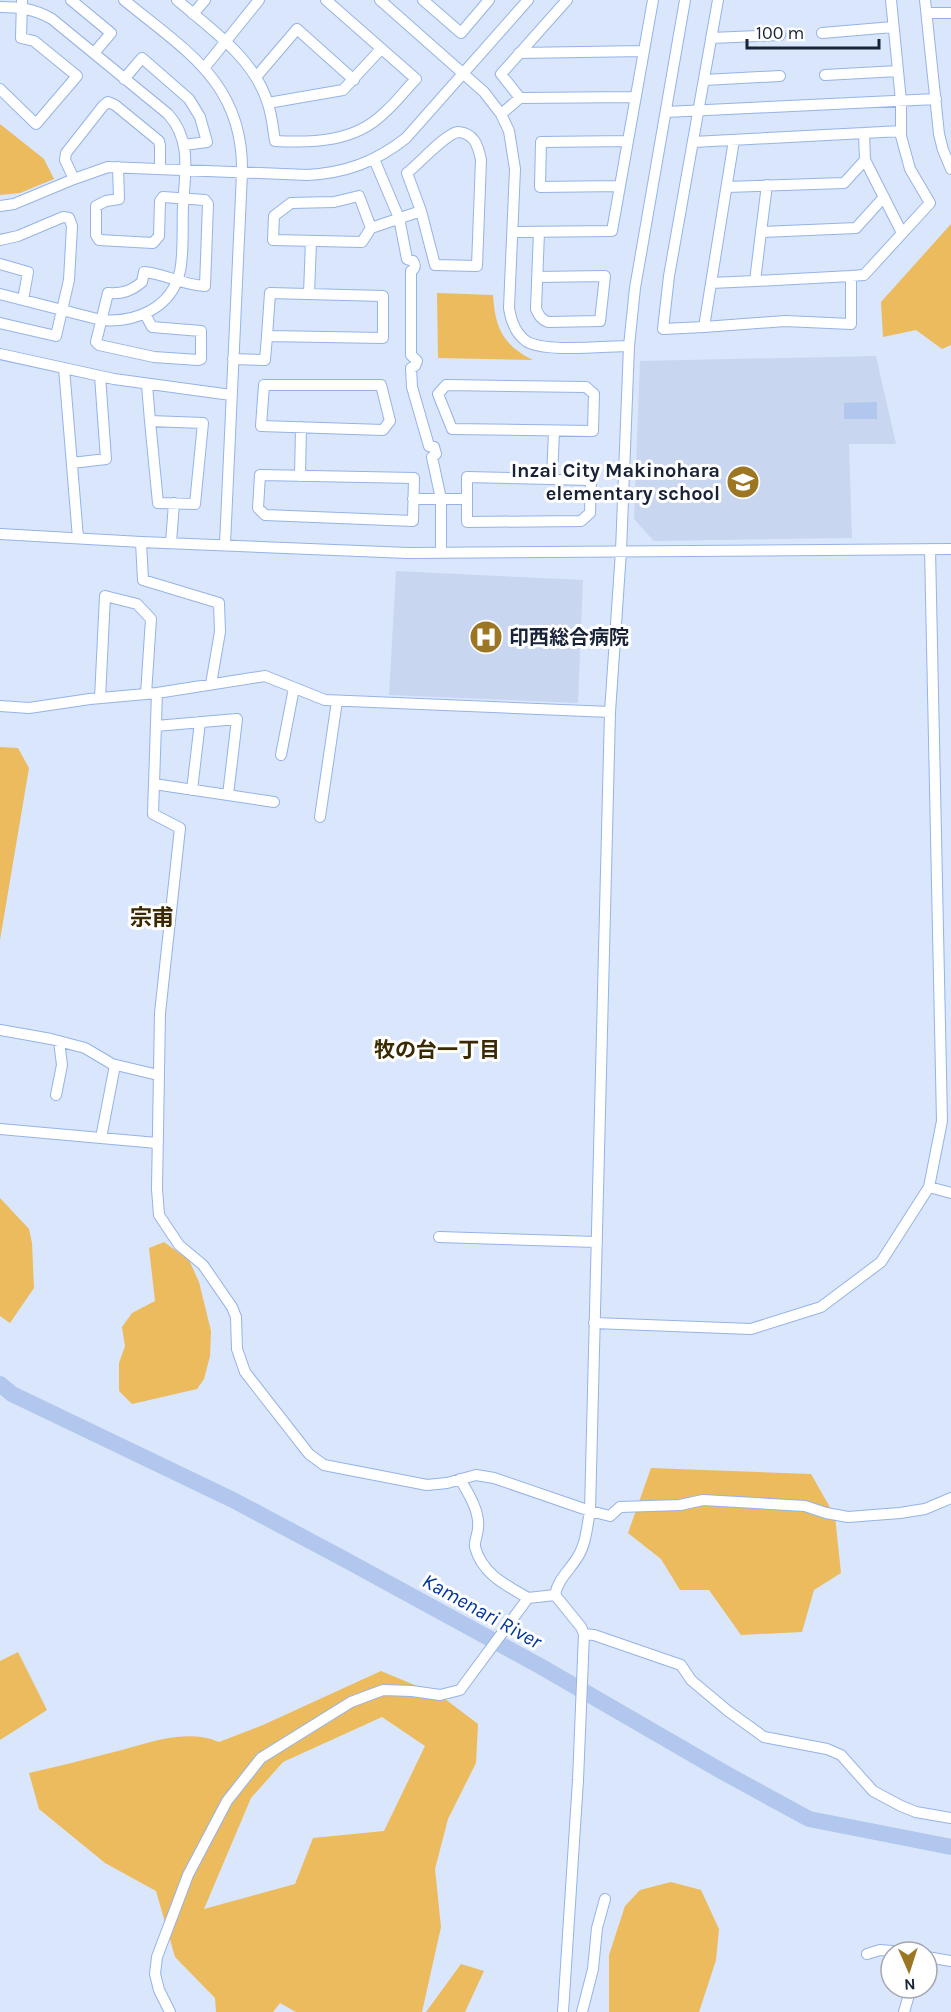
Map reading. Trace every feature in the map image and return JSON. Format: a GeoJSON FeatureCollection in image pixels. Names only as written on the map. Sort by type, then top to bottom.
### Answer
{"type":"FeatureCollection","features":[{"type":"Feature","properties":{"kind":"street"},"geometry":{"type":"LineString","coordinates":[[71,0],[111,33],[94,54]]}},
{"type":"Feature","properties":{"kind":"street"},"geometry":{"type":"LineString","coordinates":[[124,0],[205,67],[216,81],[235,116],[242,150],[225,544]]}},
{"type":"Feature","properties":{"kind":"street"},"geometry":{"type":"LineString","coordinates":[[177,0],[241,56],[256,77],[268,103],[275,141],[306,142],[350,135],[383,114],[416,79],[326,0]]}},
{"type":"Feature","properties":{"kind":"street"},"geometry":{"type":"LineString","coordinates":[[193,14],[205,0]]}},
{"type":"Feature","properties":{"kind":"street"},"geometry":{"type":"LineString","coordinates":[[205,67],[259,0]]}},
{"type":"Feature","properties":{"kind":"street"},"geometry":{"type":"LineString","coordinates":[[380,0],[484,92],[501,114],[509,131],[515,169],[509,308],[511,319],[520,335],[527,341],[547,347],[629,346]]}},
{"type":"Feature","properties":{"kind":"street"},"geometry":{"type":"LineString","coordinates":[[423,0],[461,33],[489,0]]}},
{"type":"Feature","properties":{"kind":"street"},"geometry":{"type":"LineString","coordinates":[[0,206],[14,204],[98,170],[118,167],[320,174],[346,170],[374,159],[406,138],[528,0]]}},
{"type":"Feature","properties":{"kind":"street"},"geometry":{"type":"LineString","coordinates":[[520,98],[501,74],[567,0]]}},
{"type":"Feature","properties":{"kind":"street"},"geometry":{"type":"LineString","coordinates":[[514,232],[612,231],[653,0]]}},
{"type":"Feature","properties":{"kind":"street"},"geometry":{"type":"LineString","coordinates":[[563,2012],[584,1634],[555,1595],[557,1583],[579,1556],[590,1511],[610,712],[621,550],[629,346],[635,288],[685,0]]}},
{"type":"Feature","properties":{"kind":"street"},"geometry":{"type":"LineString","coordinates":[[718,0],[669,276],[663,329],[785,321],[851,324],[851,276]]}},
{"type":"Feature","properties":{"kind":"street"},"geometry":{"type":"LineString","coordinates":[[711,283],[864,275],[930,202],[910,169],[901,131],[901,101],[891,0]]}},
{"type":"Feature","properties":{"kind":"street"},"geometry":{"type":"LineString","coordinates":[[925,0],[943,150],[951,169]]}},
{"type":"Feature","properties":{"kind":"street"},"geometry":{"type":"LineString","coordinates":[[0,89],[36,124],[77,76],[34,41],[21,38],[22,4]]}},
{"type":"Feature","properties":{"kind":"street"},"geometry":{"type":"LineString","coordinates":[[0,7],[22,4],[52,19],[175,121],[180,129],[184,145],[185,170],[180,272],[170,293],[159,306],[145,314],[123,320],[101,320],[0,294]]}},
{"type":"Feature","properties":{"kind":"street"},"geometry":{"type":"LineString","coordinates":[[927,13],[951,13]]}},
{"type":"Feature","properties":{"kind":"street"},"geometry":{"type":"LineString","coordinates":[[822,33],[893,27]]}},
{"type":"Feature","properties":{"kind":"street"},"geometry":{"type":"LineString","coordinates":[[256,77],[297,29],[354,80]]}},
{"type":"Feature","properties":{"kind":"street"},"geometry":{"type":"LineString","coordinates":[[711,38],[780,35]]}},
{"type":"Feature","properties":{"kind":"street"},"geometry":{"type":"LineString","coordinates":[[268,103],[343,90],[381,49]]}},
{"type":"Feature","properties":{"kind":"street"},"geometry":{"type":"LineString","coordinates":[[519,54],[644,51]]}},
{"type":"Feature","properties":{"kind":"street"},"geometry":{"type":"LineString","coordinates":[[124,79],[142,58],[189,99],[200,117],[207,142],[184,145]]}},
{"type":"Feature","properties":{"kind":"street"},"geometry":{"type":"LineString","coordinates":[[825,75],[898,71]]}},
{"type":"Feature","properties":{"kind":"street"},"geometry":{"type":"LineString","coordinates":[[704,80],[780,76]]}},
{"type":"Feature","properties":{"kind":"street"},"geometry":{"type":"LineString","coordinates":[[501,114],[520,98],[636,97]]}},
{"type":"Feature","properties":{"kind":"street"},"geometry":{"type":"LineString","coordinates":[[666,112],[936,99]]}},
{"type":"Feature","properties":{"kind":"street"},"geometry":{"type":"LineString","coordinates":[[74,178],[66,160],[66,153],[108,102],[115,105],[159,141],[160,168]]}},
{"type":"Feature","properties":{"kind":"street"},"geometry":{"type":"LineString","coordinates":[[693,142],[901,131]]}},
{"type":"Feature","properties":{"kind":"street"},"geometry":{"type":"LineString","coordinates":[[466,132],[476,143],[481,160],[477,266],[435,265],[421,211],[407,173],[450,133],[466,132]]}},
{"type":"Feature","properties":{"kind":"street"},"geometry":{"type":"LineString","coordinates":[[864,133],[865,160],[902,232]]}},
{"type":"Feature","properties":{"kind":"street"},"geometry":{"type":"LineString","coordinates":[[704,327],[734,140]]}},
{"type":"Feature","properties":{"kind":"street"},"geometry":{"type":"LineString","coordinates":[[620,186],[540,187],[541,142],[628,141]]}},
{"type":"Feature","properties":{"kind":"street"},"geometry":{"type":"LineString","coordinates":[[374,159],[399,218],[407,259],[403,262],[402,267],[411,272],[411,355],[405,358],[404,362],[407,367],[411,368],[412,387],[431,451],[441,499],[441,553]]}},
{"type":"Feature","properties":{"kind":"street"},"geometry":{"type":"LineString","coordinates":[[727,187],[844,183],[865,160]]}},
{"type":"Feature","properties":{"kind":"street"},"geometry":{"type":"LineString","coordinates":[[118,167],[119,199],[106,201],[96,206],[96,235],[99,240],[153,243],[159,236],[160,201],[163,197],[205,200],[208,204],[205,286],[187,285],[155,273],[144,272],[142,282],[131,291],[108,293],[96,342],[99,345],[154,357],[201,359],[201,331],[152,327],[145,314]]}},
{"type":"Feature","properties":{"kind":"street"},"geometry":{"type":"LineString","coordinates":[[755,280],[767,185]]}},
{"type":"Feature","properties":{"kind":"street"},"geometry":{"type":"LineString","coordinates":[[370,228],[358,196],[334,202],[291,203],[274,216],[273,240],[363,242],[370,228],[421,211]]}},
{"type":"Feature","properties":{"kind":"street"},"geometry":{"type":"LineString","coordinates":[[760,232],[856,228],[884,197]]}},
{"type":"Feature","properties":{"kind":"street"},"geometry":{"type":"LineString","coordinates":[[0,240],[18,236],[63,217],[69,218],[72,231],[69,280],[56,336],[0,323]]}},
{"type":"Feature","properties":{"kind":"street"},"geometry":{"type":"LineString","coordinates":[[537,277],[605,276],[600,321],[542,320],[536,309],[537,277],[539,232]]}},
{"type":"Feature","properties":{"kind":"street"},"geometry":{"type":"LineString","coordinates":[[309,294],[311,241]]}},
{"type":"Feature","properties":{"kind":"street"},"geometry":{"type":"LineString","coordinates":[[0,264],[28,272],[23,300]]}},
{"type":"Feature","properties":{"kind":"street"},"geometry":{"type":"LineString","coordinates":[[233,359],[265,360],[270,293],[383,296],[383,338],[267,336]]}},
{"type":"Feature","properties":{"kind":"street"},"geometry":{"type":"LineString","coordinates":[[0,354],[147,385],[231,395]]}},
{"type":"Feature","properties":{"kind":"street"},"geometry":{"type":"LineString","coordinates":[[64,368],[78,538]]}},
{"type":"Feature","properties":{"kind":"street"},"geometry":{"type":"LineString","coordinates":[[72,463],[106,459],[100,376]]}},
{"type":"Feature","properties":{"kind":"street"},"geometry":{"type":"LineString","coordinates":[[147,385],[150,421],[158,503],[195,504],[203,423],[150,421]]}},
{"type":"Feature","properties":{"kind":"street"},"geometry":{"type":"LineString","coordinates":[[264,385],[381,385],[390,421],[383,430],[301,428],[261,426],[264,385]]}},
{"type":"Feature","properties":{"kind":"street"},"geometry":{"type":"LineString","coordinates":[[446,385],[586,387],[594,394],[592,431],[554,431],[452,429],[438,394],[446,385]]}},
{"type":"Feature","properties":{"kind":"street"},"geometry":{"type":"LineString","coordinates":[[300,476],[301,428]]}},
{"type":"Feature","properties":{"kind":"street"},"geometry":{"type":"LineString","coordinates":[[552,479],[554,431]]}},
{"type":"Feature","properties":{"kind":"street"},"geometry":{"type":"LineString","coordinates":[[260,475],[414,478],[413,499],[413,520],[265,515],[258,508],[260,475]]}},
{"type":"Feature","properties":{"kind":"street"},"geometry":{"type":"LineString","coordinates":[[467,477],[552,479],[591,480],[590,513],[581,521],[467,522],[467,477]]}},
{"type":"Feature","properties":{"kind":"street"},"geometry":{"type":"LineString","coordinates":[[413,499],[467,499]]}},
{"type":"Feature","properties":{"kind":"street"},"geometry":{"type":"LineString","coordinates":[[171,543],[174,503]]}},
{"type":"Feature","properties":{"kind":"street"},"geometry":{"type":"LineString","coordinates":[[0,534],[408,554],[621,550],[951,549]]}},
{"type":"Feature","properties":{"kind":"street"},"geometry":{"type":"LineString","coordinates":[[141,542],[143,580],[219,603],[220,632],[211,684]]}},
{"type":"Feature","properties":{"kind":"street"},"geometry":{"type":"LineString","coordinates":[[594,1323],[751,1329],[820,1307],[881,1262],[930,1187],[942,1121],[930,549]]}},
{"type":"Feature","properties":{"kind":"street"},"geometry":{"type":"LineString","coordinates":[[100,698],[105,596],[137,604],[151,619],[152,694],[156,726],[153,814],[180,828],[160,1013],[157,1143],[159,1215],[179,1245],[203,1265],[232,1307],[236,1317],[237,1349],[245,1372],[309,1454],[324,1465],[427,1485],[447,1483],[476,1475],[494,1478],[610,1516],[620,1507],[680,1505],[703,1500],[805,1506],[848,1517],[925,1509],[951,1498]]}},
{"type":"Feature","properties":{"kind":"street"},"geometry":{"type":"LineString","coordinates":[[0,706],[29,708],[100,698],[152,694],[265,676],[326,700],[610,712]]}},
{"type":"Feature","properties":{"kind":"street"},"geometry":{"type":"LineString","coordinates":[[281,755],[294,688]]}},
{"type":"Feature","properties":{"kind":"street"},"geometry":{"type":"LineString","coordinates":[[320,817],[337,700]]}},
{"type":"Feature","properties":{"kind":"street"},"geometry":{"type":"LineString","coordinates":[[156,726],[237,719],[228,795]]}},
{"type":"Feature","properties":{"kind":"street"},"geometry":{"type":"LineString","coordinates":[[192,790],[200,722]]}},
{"type":"Feature","properties":{"kind":"street"},"geometry":{"type":"LineString","coordinates":[[154,784],[274,802]]}},
{"type":"Feature","properties":{"kind":"street"},"geometry":{"type":"LineString","coordinates":[[0,1030],[86,1048],[115,1065],[158,1075]]}},
{"type":"Feature","properties":{"kind":"street"},"geometry":{"type":"LineString","coordinates":[[56,1095],[62,1065],[59,1041]]}},
{"type":"Feature","properties":{"kind":"street"},"geometry":{"type":"LineString","coordinates":[[101,1138],[115,1065]]}},
{"type":"Feature","properties":{"kind":"street"},"geometry":{"type":"LineString","coordinates":[[0,1129],[157,1143]]}},
{"type":"Feature","properties":{"kind":"street"},"geometry":{"type":"LineString","coordinates":[[930,1187],[951,1193]]}},
{"type":"Feature","properties":{"kind":"street"},"geometry":{"type":"LineString","coordinates":[[439,1236],[597,1242]]}},
{"type":"Feature","properties":{"kind":"street"},"geometry":{"type":"LineString","coordinates":[[460,1479],[472,1500],[478,1526],[474,1545],[483,1566],[497,1580],[528,1598],[555,1595]]}},
{"type":"Feature","properties":{"kind":"street"},"geometry":{"type":"LineString","coordinates":[[170,2012],[155,1974],[157,1957],[188,1875],[227,1801],[261,1758],[351,1702],[383,1690],[440,1695],[460,1690],[528,1598]]}},
{"type":"Feature","properties":{"kind":"street"},"geometry":{"type":"LineString","coordinates":[[584,1634],[594,1635],[681,1665],[691,1680],[764,1737],[827,1749],[841,1755],[873,1791],[916,1812],[951,1818]]}},
{"type":"Feature","properties":{"kind":"street"},"geometry":{"type":"LineString","coordinates":[[582,2012],[593,1969],[597,1928],[605,1899]]}},
{"type":"Feature","properties":{"kind":"street"},"geometry":{"type":"LineString","coordinates":[[867,1954],[879,1950]]}},
{"type":"Feature","properties":{"kind":"shaded area"},"geometry":{"type":"Polygon","coordinates":[[[0,124],[44,159],[54,179],[20,193],[0,195],[0,124]]]}},
{"type":"Feature","properties":{"kind":"shaded area"},"geometry":{"type":"Polygon","coordinates":[[[951,224],[951,345],[942,349],[916,330],[883,337],[881,302],[951,224]]]}},
{"type":"Feature","properties":{"kind":"shaded area"},"geometry":{"type":"Polygon","coordinates":[[[437,293],[493,295],[496,317],[503,334],[514,348],[533,360],[438,358],[437,293]]]}},
{"type":"Feature","properties":{"kind":"shaded area","name":"Inzai City Makinohara elementary school"},"geometry":{"type":"Polygon","coordinates":[[[876,356],[896,444],[849,444],[852,538],[654,541],[634,519],[640,361],[876,356]]]}},
{"type":"Feature","properties":{"kind":"shaded area"},"geometry":{"type":"Polygon","coordinates":[[[877,402],[877,419],[844,419],[844,403],[877,402]]]}},
{"type":"Feature","properties":{"kind":"shaded area","name":"印西総合病院"},"geometry":{"type":"Polygon","coordinates":[[[396,571],[583,580],[578,703],[389,695],[396,571]]]}},
{"type":"Feature","properties":{"kind":"shaded area"},"geometry":{"type":"Polygon","coordinates":[[[0,747],[18,748],[29,768],[0,940],[0,747]]]}},
{"type":"Feature","properties":{"kind":"shaded area"},"geometry":{"type":"Polygon","coordinates":[[[0,1198],[29,1229],[32,1243],[34,1288],[10,1323],[0,1316],[0,1198]]]}},
{"type":"Feature","properties":{"kind":"shaded area"},"geometry":{"type":"Polygon","coordinates":[[[164,1242],[189,1260],[199,1282],[211,1331],[210,1356],[204,1379],[197,1389],[132,1404],[119,1391],[119,1363],[125,1346],[122,1327],[132,1313],[155,1301],[149,1248],[164,1242]]]}},
{"type":"Feature","properties":{"kind":"shaded area"},"geometry":{"type":"Polygon","coordinates":[[[651,1468],[811,1474],[835,1516],[841,1573],[814,1590],[802,1632],[741,1635],[709,1590],[680,1590],[661,1559],[628,1533],[651,1468]]]}},
{"type":"Feature","properties":{"kind":"shaded area"},"geometry":{"type":"Polygon","coordinates":[[[18,1652],[47,1710],[0,1740],[0,1661],[18,1652]]]}},
{"type":"Feature","properties":{"kind":"shaded area"},"geometry":{"type":"Polygon","coordinates":[[[381,1671],[441,1696],[478,1724],[476,1763],[448,1819],[435,1869],[441,1927],[422,2012],[296,2012],[280,2003],[273,2012],[216,2012],[215,1998],[175,1957],[156,1891],[105,1863],[39,1809],[29,1773],[164,1739],[192,1736],[219,1742],[263,1725],[381,1671]],[[382,1717],[283,1762],[251,1798],[204,1909],[295,1884],[313,1838],[384,1831],[425,1746],[382,1717]]]}},
{"type":"Feature","properties":{"kind":"shaded area"},"geometry":{"type":"Polygon","coordinates":[[[671,1882],[701,1890],[719,1929],[716,1960],[699,2012],[609,2012],[609,1955],[625,1906],[640,1890],[671,1882]]]}},
{"type":"Feature","properties":{"kind":"shaded area"},"geometry":{"type":"Polygon","coordinates":[[[461,1964],[484,1971],[465,2012],[426,2012],[461,1964]]]}},
{"type":"Feature","properties":{"kind":"waterway","name":"Kamenari River"},"geometry":{"type":"LineString","coordinates":[[0,1384],[12,1394],[233,1500],[344,1559],[540,1666],[809,1819],[951,1847]]}},
{"type":"Feature","properties":{"kind":"place","name":"Inzai City Makinohara elementary school"},"geometry":{"type":"Point","coordinates":[743,482]}},
{"type":"Feature","properties":{"kind":"place","name":"印西総合病院"},"geometry":{"type":"Point","coordinates":[486,637]}},
{"type":"Feature","properties":{"kind":"district","name":"宗甫"},"geometry":{"type":"Point","coordinates":[152,918]}},
{"type":"Feature","properties":{"kind":"district","name":"牧の台一丁目"},"geometry":{"type":"Point","coordinates":[437,1050]}}]}
